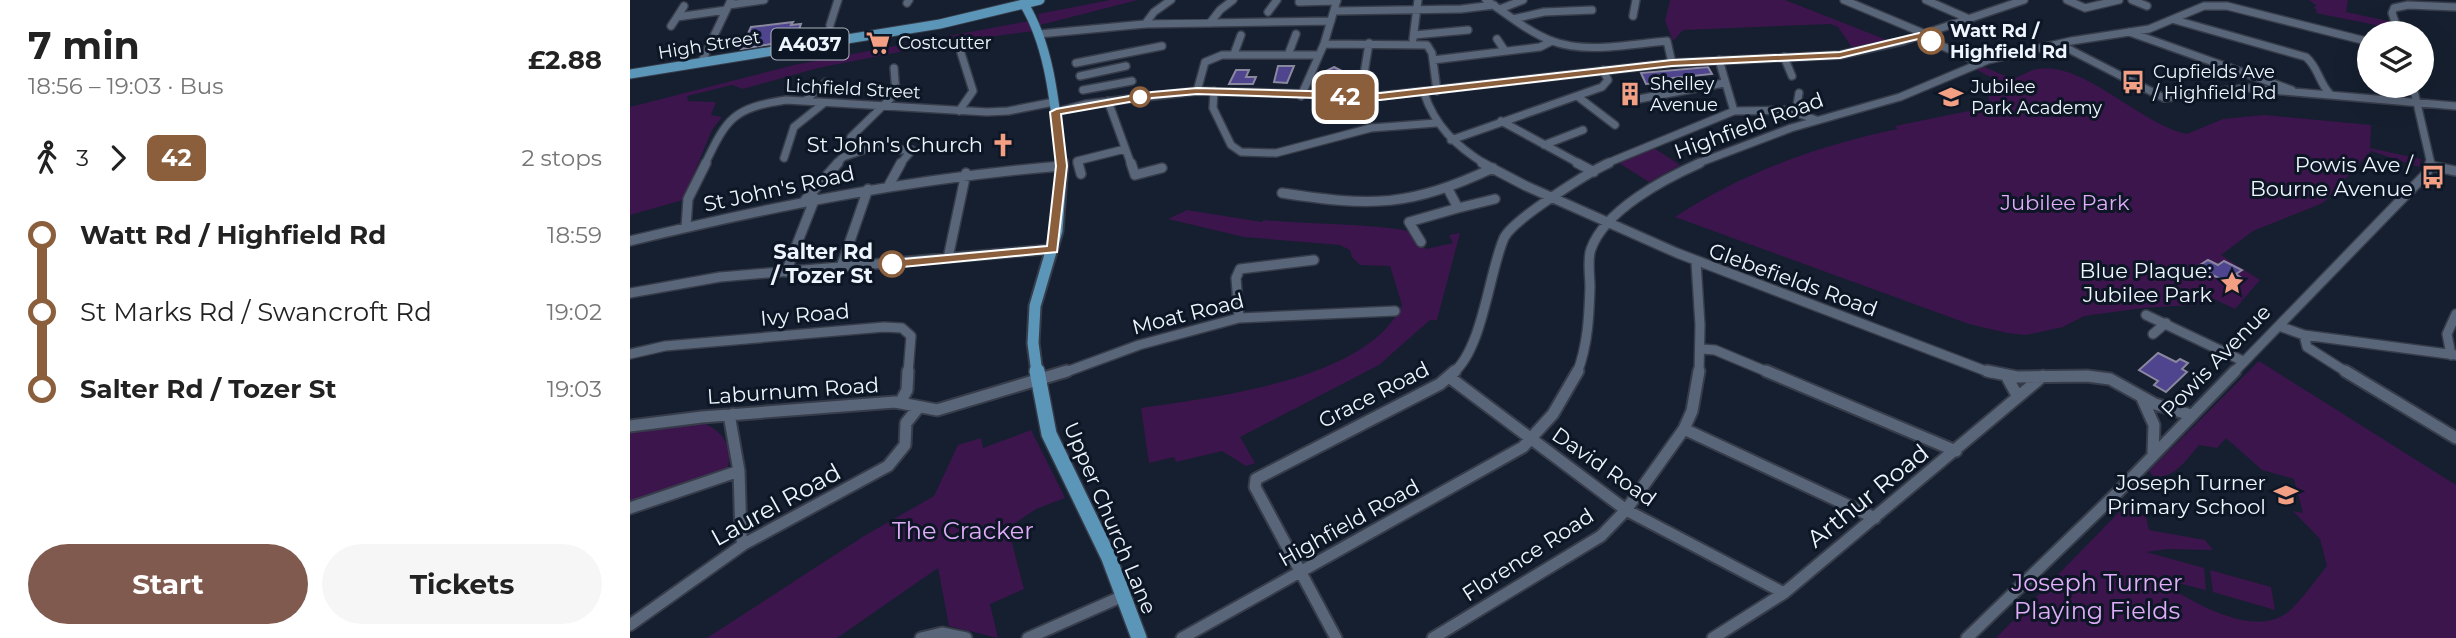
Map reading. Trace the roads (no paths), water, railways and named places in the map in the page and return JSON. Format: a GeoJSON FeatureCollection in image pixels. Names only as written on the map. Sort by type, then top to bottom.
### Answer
{"type":"FeatureCollection","features":[{"type":"Feature","properties":{"kind":"main road","name":"High Street"},"geometry":{"type":"LineString","coordinates":[[630,74],[930,26],[1040,0]]}},
{"type":"Feature","properties":{"kind":"main road","name":"Upper Church Lane"},"geometry":{"type":"LineString","coordinates":[[1024,4],[1033,16],[1039,34],[1055,107],[1062,166],[1053,249],[1035,306],[1033,343],[1038,382],[1049,434],[1109,558],[1139,638]]}},
{"type":"Feature","properties":{"kind":"street"},"geometry":{"type":"LineString","coordinates":[[677,17],[764,0]]}},
{"type":"Feature","properties":{"kind":"street"},"geometry":{"type":"LineString","coordinates":[[830,26],[838,0]]}},
{"type":"Feature","properties":{"kind":"street"},"geometry":{"type":"LineString","coordinates":[[1145,24],[1154,12],[1171,0]]}},
{"type":"Feature","properties":{"kind":"street"},"geometry":{"type":"LineString","coordinates":[[1210,23],[1220,10],[1233,0]]}},
{"type":"Feature","properties":{"kind":"street"},"geometry":{"type":"LineString","coordinates":[[1268,12],[1277,0]]}},
{"type":"Feature","properties":{"kind":"street"},"geometry":{"type":"LineString","coordinates":[[1413,39],[1418,0]]}},
{"type":"Feature","properties":{"kind":"street"},"geometry":{"type":"LineString","coordinates":[[1335,11],[1482,8],[1523,0]]}},
{"type":"Feature","properties":{"kind":"street"},"geometry":{"type":"LineString","coordinates":[[1633,16],[1636,0]]}},
{"type":"Feature","properties":{"kind":"street"},"geometry":{"type":"LineString","coordinates":[[1844,0],[1981,63]]}},
{"type":"Feature","properties":{"kind":"street"},"geometry":{"type":"LineString","coordinates":[[1926,0],[1967,18]]}},
{"type":"Feature","properties":{"kind":"street","name":"Lichfield Street"},"geometry":{"type":"LineString","coordinates":[[686,227],[688,199],[723,127],[742,111],[761,104],[786,100],[959,111],[1009,111],[1055,107],[1067,109],[1137,97],[1197,91],[1346,97],[1424,93],[1672,63],[1840,55],[1921,34],[2021,0]]}},
{"type":"Feature","properties":{"kind":"street"},"geometry":{"type":"LineString","coordinates":[[2067,0],[2085,8],[2119,0]]}},
{"type":"Feature","properties":{"kind":"street"},"geometry":{"type":"LineString","coordinates":[[2132,0],[2147,6]]}},
{"type":"Feature","properties":{"kind":"street"},"geometry":{"type":"LineString","coordinates":[[1301,96],[1324,44],[1337,1],[1304,3]]}},
{"type":"Feature","properties":{"kind":"street","name":"Highfield Road"},"geometry":{"type":"LineString","coordinates":[[1182,638],[1517,452],[1531,440],[1546,425],[1564,397],[1583,357],[1590,250],[1606,223],[1636,197],[1669,177],[1700,162],[1816,120],[1884,103],[1981,63],[2059,44],[2157,27],[2203,4],[2213,4],[2357,39]]}},
{"type":"Feature","properties":{"kind":"street"},"geometry":{"type":"LineString","coordinates":[[702,61],[729,5]]}},
{"type":"Feature","properties":{"kind":"street"},"geometry":{"type":"LineString","coordinates":[[1493,5],[1552,41],[1583,46],[1667,41],[1672,63]]}},
{"type":"Feature","properties":{"kind":"street"},"geometry":{"type":"LineString","coordinates":[[2395,21],[2392,13],[2394,8],[2408,5],[2456,6]]}},
{"type":"Feature","properties":{"kind":"street"},"geometry":{"type":"LineString","coordinates":[[671,26],[684,6]]}},
{"type":"Feature","properties":{"kind":"street"},"geometry":{"type":"LineString","coordinates":[[1513,19],[1545,12],[1592,10]]}},
{"type":"Feature","properties":{"kind":"street"},"geometry":{"type":"LineString","coordinates":[[2175,20],[2306,57],[2317,66],[2323,90],[2331,96]]}},
{"type":"Feature","properties":{"kind":"street"},"geometry":{"type":"LineString","coordinates":[[1039,34],[1145,24],[1331,21]]}},
{"type":"Feature","properties":{"kind":"street"},"geometry":{"type":"LineString","coordinates":[[1324,44],[1413,39],[1468,30]]}},
{"type":"Feature","properties":{"kind":"street"},"geometry":{"type":"LineString","coordinates":[[2128,32],[2281,84],[2295,92]]}},
{"type":"Feature","properties":{"kind":"street"},"geometry":{"type":"LineString","coordinates":[[1234,54],[1241,34]]}},
{"type":"Feature","properties":{"kind":"street"},"geometry":{"type":"LineString","coordinates":[[1288,55],[1296,34]]}},
{"type":"Feature","properties":{"kind":"street"},"geometry":{"type":"LineString","coordinates":[[1413,39],[1431,48],[1437,91]]}},
{"type":"Feature","properties":{"kind":"street"},"geometry":{"type":"LineString","coordinates":[[1497,39],[1505,51]]}},
{"type":"Feature","properties":{"kind":"street"},"geometry":{"type":"LineString","coordinates":[[1433,60],[1540,47],[1552,41]]}},
{"type":"Feature","properties":{"kind":"street"},"geometry":{"type":"LineString","coordinates":[[1364,75],[1369,43]]}},
{"type":"Feature","properties":{"kind":"street"},"geometry":{"type":"LineString","coordinates":[[2059,44],[2164,97],[2180,98],[2235,89],[2456,106]]}},
{"type":"Feature","properties":{"kind":"street"},"geometry":{"type":"LineString","coordinates":[[1076,63],[1162,46]]}},
{"type":"Feature","properties":{"kind":"street"},"geometry":{"type":"LineString","coordinates":[[959,111],[973,91],[961,53]]}},
{"type":"Feature","properties":{"kind":"street"},"geometry":{"type":"LineString","coordinates":[[1122,54],[1137,97]]}},
{"type":"Feature","properties":{"kind":"street"},"geometry":{"type":"LineString","coordinates":[[1197,91],[1205,62],[1222,55],[1319,55]]}},
{"type":"Feature","properties":{"kind":"street"},"geometry":{"type":"LineString","coordinates":[[1784,57],[1792,76]]}},
{"type":"Feature","properties":{"kind":"street"},"geometry":{"type":"LineString","coordinates":[[1719,60],[1734,111],[1796,111],[1816,120]]}},
{"type":"Feature","properties":{"kind":"street"},"geometry":{"type":"LineString","coordinates":[[1080,76],[1126,66]]}},
{"type":"Feature","properties":{"kind":"street"},"geometry":{"type":"LineString","coordinates":[[851,137],[896,93],[894,68]]}},
{"type":"Feature","properties":{"kind":"street"},"geometry":{"type":"LineString","coordinates":[[1451,140],[1605,86],[1608,80],[1603,70]]}},
{"type":"Feature","properties":{"kind":"street"},"geometry":{"type":"LineString","coordinates":[[1083,90],[1132,81]]}},
{"type":"Feature","properties":{"kind":"street"},"geometry":{"type":"LineString","coordinates":[[804,101],[826,82]]}},
{"type":"Feature","properties":{"kind":"street"},"geometry":{"type":"LineString","coordinates":[[1636,108],[1628,101],[1724,83]]}},
{"type":"Feature","properties":{"kind":"street"},"geometry":{"type":"LineString","coordinates":[[1214,91],[1213,107],[1231,145],[1235,150],[1247,155],[1285,151],[1371,128],[1436,123]]}},
{"type":"Feature","properties":{"kind":"street","name":"Glebefields Road"},"geometry":{"type":"LineString","coordinates":[[1424,93],[1436,123],[1451,140],[1493,168],[1606,223],[1696,262],[2007,377],[2087,376],[2110,379],[2155,404],[2191,415]]}},
{"type":"Feature","properties":{"kind":"street"},"geometry":{"type":"LineString","coordinates":[[1796,111],[1799,93]]}},
{"type":"Feature","properties":{"kind":"street"},"geometry":{"type":"LineString","coordinates":[[1577,96],[1615,125]]}},
{"type":"Feature","properties":{"kind":"street"},"geometry":{"type":"LineString","coordinates":[[2416,98],[2431,166],[2456,172]]}},
{"type":"Feature","properties":{"kind":"street"},"geometry":{"type":"LineString","coordinates":[[1108,102],[1135,175],[1162,168]]}},
{"type":"Feature","properties":{"kind":"street"},"geometry":{"type":"LineString","coordinates":[[784,158],[794,127],[824,103]]}},
{"type":"Feature","properties":{"kind":"street","name":"Grace Road"},"geometry":{"type":"LineString","coordinates":[[1301,571],[1255,487],[1256,479],[1449,377],[1465,357],[1482,317],[1505,235],[1551,197],[1594,172],[1734,111]]}},
{"type":"Feature","properties":{"kind":"street"},"geometry":{"type":"LineString","coordinates":[[1501,121],[1594,172]]}},
{"type":"Feature","properties":{"kind":"street"},"geometry":{"type":"LineString","coordinates":[[1544,145],[1583,130]]}},
{"type":"Feature","properties":{"kind":"street"},"geometry":{"type":"LineString","coordinates":[[804,200],[843,157],[881,144]]}},
{"type":"Feature","properties":{"kind":"street"},"geometry":{"type":"LineString","coordinates":[[1081,174],[1077,161],[1125,149]]}},
{"type":"Feature","properties":{"kind":"street"},"geometry":{"type":"LineString","coordinates":[[890,185],[895,170],[912,150],[897,150]]}},
{"type":"Feature","properties":{"kind":"street","name":"St John's Road"},"geometry":{"type":"LineString","coordinates":[[630,241],[815,198],[966,173],[1062,166]]}},
{"type":"Feature","properties":{"kind":"street","name":"Powis Avenue"},"geometry":{"type":"LineString","coordinates":[[1967,638],[2152,457],[2243,360],[2386,217],[2431,166]]}},
{"type":"Feature","properties":{"kind":"street"},"geometry":{"type":"LineString","coordinates":[[1282,192],[1325,200],[1396,201],[1425,196],[1493,168]]}},
{"type":"Feature","properties":{"kind":"street"},"geometry":{"type":"LineString","coordinates":[[948,258],[966,173]]}},
{"type":"Feature","properties":{"kind":"street"},"geometry":{"type":"LineString","coordinates":[[1448,188],[1458,208]]}},
{"type":"Feature","properties":{"kind":"street"},"geometry":{"type":"LineString","coordinates":[[841,267],[868,189]]}},
{"type":"Feature","properties":{"kind":"street"},"geometry":{"type":"LineString","coordinates":[[786,272],[815,198]]}},
{"type":"Feature","properties":{"kind":"street"},"geometry":{"type":"LineString","coordinates":[[1421,242],[1409,222],[1495,199]]}},
{"type":"Feature","properties":{"kind":"street"},"geometry":{"type":"LineString","coordinates":[[630,293],[720,277],[1053,249]]}},
{"type":"Feature","properties":{"kind":"street"},"geometry":{"type":"LineString","coordinates":[[1239,318],[1236,278],[1240,269],[1314,260]]}},
{"type":"Feature","properties":{"kind":"street","name":"Florence Road"},"geometry":{"type":"LineString","coordinates":[[1433,638],[1601,536],[1626,510],[1684,429],[1692,416],[1702,349],[1696,262]]}},
{"type":"Feature","properties":{"kind":"street","name":"Moat Road"},"geometry":{"type":"LineString","coordinates":[[1038,382],[1139,345],[1239,318],[1395,311]]}},
{"type":"Feature","properties":{"kind":"street"},"geometry":{"type":"LineString","coordinates":[[2453,355],[2444,342],[2456,314]]}},
{"type":"Feature","properties":{"kind":"street"},"geometry":{"type":"LineString","coordinates":[[2146,315],[2243,360]]}},
{"type":"Feature","properties":{"kind":"street"},"geometry":{"type":"LineString","coordinates":[[2153,334],[2166,323]]}},
{"type":"Feature","properties":{"kind":"street"},"geometry":{"type":"LineString","coordinates":[[2279,326],[2304,335],[2453,355]]}},
{"type":"Feature","properties":{"kind":"street","name":"Ivy Road"},"geometry":{"type":"LineString","coordinates":[[630,354],[672,346],[884,327],[902,328],[911,335],[908,390],[900,403]]}},
{"type":"Feature","properties":{"kind":"street"},"geometry":{"type":"LineString","coordinates":[[2304,335],[2307,347],[2313,352],[2456,438]]}},
{"type":"Feature","properties":{"kind":"street"},"geometry":{"type":"LineString","coordinates":[[1702,349],[1715,350],[1956,451]]}},
{"type":"Feature","properties":{"kind":"street","name":"Arthur Road"},"geometry":{"type":"LineString","coordinates":[[1713,638],[1784,593],[2043,376]]}},
{"type":"Feature","properties":{"kind":"street","name":"David Road"},"geometry":{"type":"LineString","coordinates":[[1449,377],[1626,510],[1784,593]]}},
{"type":"Feature","properties":{"kind":"street"},"geometry":{"type":"LineString","coordinates":[[2007,377],[2018,397]]}},
{"type":"Feature","properties":{"kind":"street","name":"Laburnum Road"},"geometry":{"type":"LineString","coordinates":[[630,426],[733,414],[900,403],[937,410],[1038,382]]}},
{"type":"Feature","properties":{"kind":"street"},"geometry":{"type":"LineString","coordinates":[[2140,395],[2152,418],[2157,438],[2152,457]]}},
{"type":"Feature","properties":{"kind":"street","name":"Laurel Road"},"geometry":{"type":"LineString","coordinates":[[630,625],[744,544],[888,466],[905,445],[906,423],[918,408]]}},
{"type":"Feature","properties":{"kind":"street"},"geometry":{"type":"LineString","coordinates":[[733,414],[730,420],[739,471],[741,537],[744,544]]}},
{"type":"Feature","properties":{"kind":"street"},"geometry":{"type":"LineString","coordinates":[[1684,429],[1875,517]]}},
{"type":"Feature","properties":{"kind":"street"},"geometry":{"type":"LineString","coordinates":[[630,508],[739,471]]}},
{"type":"Feature","properties":{"kind":"street"},"geometry":{"type":"LineString","coordinates":[[1301,571],[1336,638]]}},
{"type":"Feature","properties":{"kind":"street"},"geometry":{"type":"LineString","coordinates":[[1028,638],[1123,596]]}},
{"type":"Feature","properties":{"kind":"street"},"geometry":{"type":"LineString","coordinates":[[921,638],[942,633],[965,638]]}},
{"type":"Feature","properties":{"kind":"place","name":"Watt Rd / Highfield Rd"},"geometry":{"type":"Point","coordinates":[1931,41]}},
{"type":"Feature","properties":{"kind":"place","name":"Costcutter"},"geometry":{"type":"Point","coordinates":[878,43]}},
{"type":"Feature","properties":{"kind":"place","name":"Cupfields Ave / Highfield Rd"},"geometry":{"type":"Point","coordinates":[2133,82]}},
{"type":"Feature","properties":{"kind":"place","name":"Shelley Avenue"},"geometry":{"type":"Point","coordinates":[1630,94]}},
{"type":"Feature","properties":{"kind":"place","name":"Jubilee Park Academy"},"geometry":{"type":"Point","coordinates":[1951,97]}},
{"type":"Feature","properties":{"kind":"place","name":"St John's Church"},"geometry":{"type":"Point","coordinates":[1003,145]}},
{"type":"Feature","properties":{"kind":"place","name":"Powis Ave / Bourne Avenue"},"geometry":{"type":"Point","coordinates":[2433,177]}},
{"type":"Feature","properties":{"kind":"place","name":"Salter Rd / Tozer St"},"geometry":{"type":"Point","coordinates":[892,264]}},
{"type":"Feature","properties":{"kind":"place","name":"Blue Plaque: Jubilee Park"},"geometry":{"type":"Point","coordinates":[2232,283]}},
{"type":"Feature","properties":{"kind":"place","name":"Joseph Turner Primary School"},"geometry":{"type":"Point","coordinates":[2286,495]}},
{"type":"Feature","properties":{"kind":"park label","name":"Jubilee Park"},"geometry":{"type":"Point","coordinates":[2065,203]}},
{"type":"Feature","properties":{"kind":"park label","name":"The Cracker"},"geometry":{"type":"Point","coordinates":[963,531]}},
{"type":"Feature","properties":{"kind":"park label","name":"Joseph Turner Playing Fields"},"geometry":{"type":"Point","coordinates":[2097,597]}}]}
